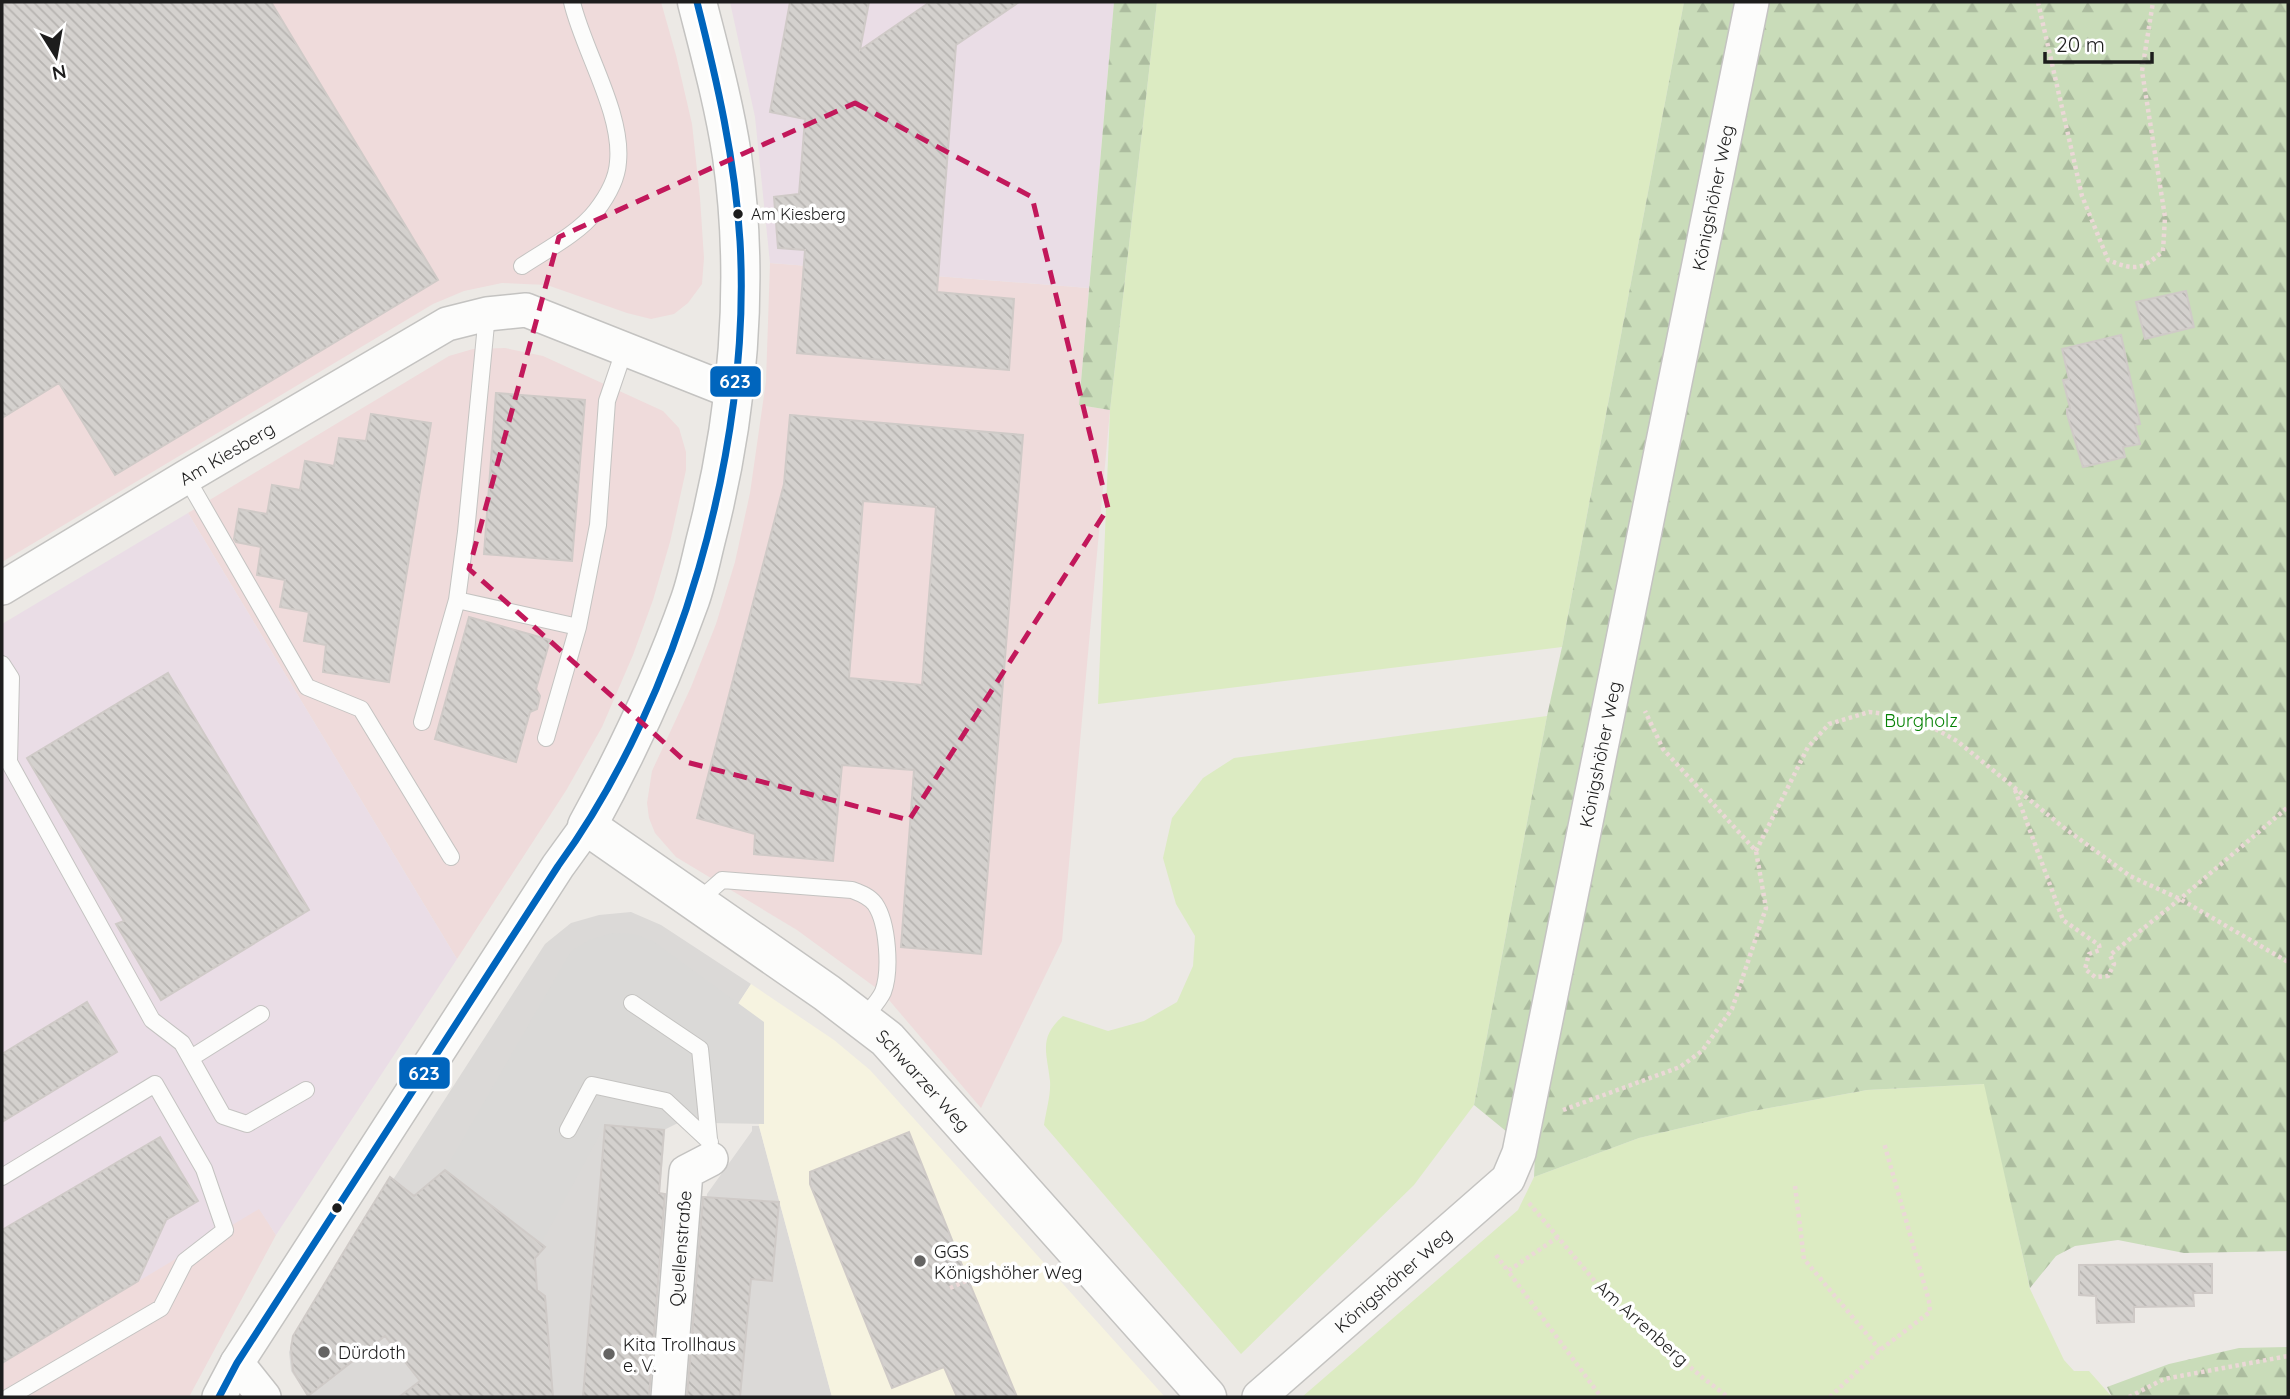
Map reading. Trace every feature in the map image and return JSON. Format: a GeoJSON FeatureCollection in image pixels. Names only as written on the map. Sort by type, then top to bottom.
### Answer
{"type":"FeatureCollection","features":[{"type":"Feature","properties":{"kind":"street"},"geometry":{"type":"LineString","coordinates":[[219,1397],[237,1363],[558,866],[587,826],[629,749],[691,598],[720,485],[733,392],[740,314],[739,233],[732,157],[697,2]]}},
{"type":"Feature","properties":{"kind":"street","name":"Königshöher Weg"},"geometry":{"type":"LineString","coordinates":[[1259,1397],[1508,1179],[1519,1153],[1752,2]]}},
{"type":"Feature","properties":{"kind":"street","name":"Am Kiesberg"},"geometry":{"type":"LineString","coordinates":[[2,589],[447,324],[487,314],[526,310],[733,392]]}},
{"type":"Feature","properties":{"kind":"street","name":"Schwarzer Weg"},"geometry":{"type":"LineString","coordinates":[[587,826],[887,1038],[1207,1397]]}},
{"type":"Feature","properties":{"kind":"street","name":"Quellenstraße"},"geometry":{"type":"LineString","coordinates":[[668,1397],[686,1172],[711,1150]]}},
{"type":"Feature","properties":{"kind":"street"},"geometry":{"type":"LineString","coordinates":[[237,1363],[264,1397]]}},
{"type":"Feature","properties":{"kind":"lane"},"geometry":{"type":"LineString","coordinates":[[522,266],[579,228],[595,212],[606,195],[618,164],[614,122],[572,2]]}},
{"type":"Feature","properties":{"kind":"lane"},"geometry":{"type":"LineString","coordinates":[[422,722],[457,600],[487,314]]}},
{"type":"Feature","properties":{"kind":"lane"},"geometry":{"type":"LineString","coordinates":[[546,738],[578,627],[598,525],[607,401],[625,348]]}},
{"type":"Feature","properties":{"kind":"lane"},"geometry":{"type":"LineString","coordinates":[[186,477],[307,687],[361,709],[452,857]]}},
{"type":"Feature","properties":{"kind":"lane"},"geometry":{"type":"LineString","coordinates":[[457,600],[578,627]]}},
{"type":"Feature","properties":{"kind":"lane"},"geometry":{"type":"LineString","coordinates":[[2,664],[11,678],[9,762],[152,1020],[182,1043],[223,1116],[247,1124],[306,1090]]}},
{"type":"Feature","properties":{"kind":"lane"},"geometry":{"type":"LineString","coordinates":[[696,903],[722,880],[852,890],[866,896],[875,904],[885,931],[886,970],[883,992],[863,1019]]}},
{"type":"Feature","properties":{"kind":"lane"},"geometry":{"type":"LineString","coordinates":[[632,1003],[701,1049],[711,1150]]}},
{"type":"Feature","properties":{"kind":"lane"},"geometry":{"type":"LineString","coordinates":[[191,1058],[261,1014]]}},
{"type":"Feature","properties":{"kind":"lane"},"geometry":{"type":"LineString","coordinates":[[2,1177],[155,1084],[204,1169],[225,1230],[185,1261],[161,1308],[9,1397]]}},
{"type":"Feature","properties":{"kind":"lane"},"geometry":{"type":"LineString","coordinates":[[568,1130],[592,1085],[666,1101],[711,1150]]}},
{"type":"Feature","properties":{"kind":"path"},"geometry":{"type":"LineString","coordinates":[[2038,2],[2082,197],[2108,260],[2128,268],[2147,265],[2163,251],[2165,217],[2142,71],[2153,2]]}},
{"type":"Feature","properties":{"kind":"path"},"geometry":{"type":"LineString","coordinates":[[1527,1124],[1680,1066],[1702,1051],[1732,1009],[1766,908],[1756,851],[1663,749],[1636,691],[1617,677]]}},
{"type":"Feature","properties":{"kind":"path"},"geometry":{"type":"LineString","coordinates":[[1756,851],[1808,747],[1829,724],[1869,712],[1914,717],[1957,741],[2015,789],[2130,876],[2180,899],[2288,962]]}},
{"type":"Feature","properties":{"kind":"path"},"geometry":{"type":"LineString","coordinates":[[2015,789],[2063,920],[2099,945],[2100,950],[2089,954],[2085,968],[2095,978],[2108,976],[2114,964],[2110,954],[2180,899],[2288,807]]}},
{"type":"Feature","properties":{"kind":"path"},"geometry":{"type":"LineString","coordinates":[[1830,1397],[1880,1350],[1930,1312],[1930,1301],[1884,1143]]}},
{"type":"Feature","properties":{"kind":"path","name":"Am Arrenberg"},"geometry":{"type":"LineString","coordinates":[[1508,1179],[1609,1298],[1728,1397]]}},
{"type":"Feature","properties":{"kind":"path"},"geometry":{"type":"LineString","coordinates":[[1795,1186],[1804,1259],[1880,1350]]}},
{"type":"Feature","properties":{"kind":"path"},"geometry":{"type":"LineString","coordinates":[[1508,1271],[1558,1237]]}},
{"type":"Feature","properties":{"kind":"path"},"geometry":{"type":"LineString","coordinates":[[1496,1255],[1601,1397]]}},
{"type":"Feature","properties":{"kind":"path"},"geometry":{"type":"LineString","coordinates":[[950,1288],[975,1278]]}},
{"type":"Feature","properties":{"kind":"path"},"geometry":{"type":"LineString","coordinates":[[2129,1397],[2164,1380],[2288,1356]]}},
{"type":"Feature","properties":{"kind":"highlighted area"},"geometry":{"type":"Polygon","coordinates":[[[855,103],[1032,197],[1108,508],[909,820],[686,762],[469,569],[559,237],[855,103]]]}},
{"type":"Feature","properties":{"kind":"shaded area"},"geometry":{"type":"Polygon","coordinates":[[[2,2],[661,2],[692,124],[704,258],[702,284],[688,303],[674,314],[651,319],[547,285],[502,283],[464,291],[433,304],[2,562],[2,2]]]}},
{"type":"Feature","properties":{"kind":"shaded area"},"geometry":{"type":"Polygon","coordinates":[[[730,2],[1114,2],[1089,288],[770,263],[755,117],[730,2]]]}},
{"type":"Feature","properties":{"kind":"shaded area"},"geometry":{"type":"Polygon","coordinates":[[[770,263],[1089,288],[1079,405],[1110,410],[1062,941],[981,1108],[883,993],[797,930],[676,857],[655,833],[649,818],[647,803],[652,771],[691,687],[716,624],[735,562],[750,493],[766,381],[770,263]]]}},
{"type":"Feature","properties":{"kind":"shaded area"},"geometry":{"type":"Polygon","coordinates":[[[505,348],[543,356],[663,411],[679,428],[686,452],[686,470],[670,542],[653,600],[602,727],[567,789],[457,959],[188,513],[449,356],[473,349],[505,348]]]}},
{"type":"Feature","properties":{"kind":"shaded area"},"geometry":{"type":"Polygon","coordinates":[[[188,513],[457,959],[276,1235],[259,1209],[2,1363],[2,624],[188,513]]]}},
{"type":"Feature","properties":{"kind":"shaded area"},"geometry":{"type":"Polygon","coordinates":[[[631,912],[661,925],[751,984],[721,1030],[669,1085],[643,1397],[308,1397],[291,1371],[289,1352],[298,1327],[545,944],[571,923],[599,915],[631,912]]]}},
{"type":"Feature","properties":{"kind":"shaded area"},"geometry":{"type":"Polygon","coordinates":[[[612,933],[633,934],[653,941],[764,1022],[764,1124],[709,1123],[686,1119],[664,1130],[605,1125],[541,1244],[445,1170],[571,951],[589,940],[612,933]]]}},
{"type":"Feature","properties":{"kind":"shaded area","name":"GGS Königshöher Weg"},"geometry":{"type":"Polygon","coordinates":[[[751,984],[834,1040],[870,1070],[1165,1397],[832,1397],[759,1126],[755,1092],[721,1030],[751,984]]]}},
{"type":"Feature","properties":{"kind":"shaded area"},"geometry":{"type":"Polygon","coordinates":[[[752,1126],[759,1126],[832,1397],[690,1397],[707,1194],[752,1131],[752,1126]]]}},
{"type":"Feature","properties":{"kind":"shaded area"},"geometry":{"type":"Polygon","coordinates":[[[259,1208],[276,1235],[189,1397],[2,1397],[2,1363],[259,1208]]]}},
{"type":"Feature","properties":{"kind":"green space"},"geometry":{"type":"Polygon","coordinates":[[[1114,2],[1157,2],[1110,410],[1079,405],[1114,2]]]}},
{"type":"Feature","properties":{"kind":"green space"},"geometry":{"type":"Polygon","coordinates":[[[1157,2],[1684,2],[1562,647],[1098,704],[1110,410],[1157,2]]]}},
{"type":"Feature","properties":{"kind":"green space","name":"Burgholz"},"geometry":{"type":"Polygon","coordinates":[[[1684,2],[2288,2],[2288,1251],[2184,1253],[2118,1240],[2075,1246],[2056,1256],[2030,1288],[1984,1084],[1867,1090],[1753,1111],[1639,1138],[1534,1177],[1535,1155],[1474,1105],[1684,2]]]}},
{"type":"Feature","properties":{"kind":"green space"},"geometry":{"type":"Polygon","coordinates":[[[1547,716],[1474,1105],[1414,1185],[1241,1354],[1044,1125],[1050,1092],[1046,1046],[1050,1031],[1063,1016],[1108,1031],[1144,1021],[1177,1002],[1193,966],[1195,936],[1176,904],[1163,858],[1172,818],[1203,778],[1234,758],[1547,716]]]}},
{"type":"Feature","properties":{"kind":"green space"},"geometry":{"type":"Polygon","coordinates":[[[1985,1084],[2030,1289],[2064,1360],[2074,1371],[2089,1371],[2112,1397],[1302,1397],[1518,1210],[1534,1177],[1639,1138],[1753,1111],[1867,1090],[1985,1084]]]}},
{"type":"Feature","properties":{"kind":"green space"},"geometry":{"type":"Polygon","coordinates":[[[2288,1347],[2288,1397],[2112,1397],[2107,1387],[2169,1364],[2239,1348],[2288,1347]]]}},
{"type":"Feature","properties":{"kind":"building"},"geometry":{"type":"Polygon","coordinates":[[[2,2],[271,2],[438,280],[115,475],[59,383],[2,418],[2,2]]]}},
{"type":"Feature","properties":{"kind":"building"},"geometry":{"type":"Polygon","coordinates":[[[790,2],[869,2],[860,50],[930,2],[1019,2],[956,45],[937,292],[1014,299],[1009,370],[797,353],[805,250],[778,248],[774,197],[799,194],[805,119],[770,112],[790,2]]]}},
{"type":"Feature","properties":{"kind":"building"},"geometry":{"type":"Polygon","coordinates":[[[2186,291],[2194,327],[2145,339],[2136,302],[2186,291]]]}},
{"type":"Feature","properties":{"kind":"building"},"geometry":{"type":"Polygon","coordinates":[[[2121,335],[2140,424],[2135,425],[2140,444],[2123,447],[2125,457],[2083,467],[2067,414],[2067,409],[2070,408],[2063,380],[2069,379],[2062,349],[2121,335]]]}},
{"type":"Feature","properties":{"kind":"building"},"geometry":{"type":"Polygon","coordinates":[[[496,393],[585,400],[572,561],[484,554],[496,393]]]}},
{"type":"Feature","properties":{"kind":"building"},"geometry":{"type":"Polygon","coordinates":[[[371,414],[431,423],[389,682],[323,672],[326,645],[304,641],[309,612],[280,607],[285,580],[257,575],[261,547],[236,542],[234,539],[239,509],[267,514],[272,485],[300,490],[305,461],[334,466],[339,438],[366,441],[371,414]]]}},
{"type":"Feature","properties":{"kind":"building"},"geometry":{"type":"Polygon","coordinates":[[[790,415],[1023,435],[981,954],[901,947],[914,770],[842,765],[833,861],[754,854],[755,834],[697,818],[784,484],[790,415]],[[863,501],[849,678],[922,685],[936,507],[863,501]]]}},
{"type":"Feature","properties":{"kind":"building"},"geometry":{"type":"Polygon","coordinates":[[[469,617],[550,640],[536,689],[540,696],[537,709],[530,712],[516,762],[435,739],[469,617]]]}},
{"type":"Feature","properties":{"kind":"building"},"geometry":{"type":"Polygon","coordinates":[[[168,673],[309,910],[161,1000],[116,924],[124,921],[27,758],[168,673]]]}},
{"type":"Feature","properties":{"kind":"building"},"geometry":{"type":"Polygon","coordinates":[[[87,1002],[117,1052],[2,1122],[2,1054],[87,1002]]]}},
{"type":"Feature","properties":{"kind":"building"},"geometry":{"type":"Polygon","coordinates":[[[605,1125],[664,1130],[659,1193],[665,1194],[649,1397],[583,1397],[605,1125]]]}},
{"type":"Feature","properties":{"kind":"building"},"geometry":{"type":"Polygon","coordinates":[[[909,1132],[1017,1397],[957,1397],[944,1367],[892,1388],[810,1184],[810,1172],[909,1132]]]}},
{"type":"Feature","properties":{"kind":"building"},"geometry":{"type":"Polygon","coordinates":[[[160,1137],[198,1201],[166,1220],[138,1281],[2,1363],[2,1230],[160,1137]]]}},
{"type":"Feature","properties":{"kind":"building"},"geometry":{"type":"Polygon","coordinates":[[[445,1170],[545,1247],[535,1258],[537,1290],[545,1296],[553,1397],[399,1397],[420,1381],[385,1336],[308,1396],[293,1371],[293,1336],[351,1240],[390,1177],[414,1196],[445,1170]]]}},
{"type":"Feature","properties":{"kind":"building"},"geometry":{"type":"Polygon","coordinates":[[[703,1197],[779,1202],[772,1281],[751,1279],[740,1397],[687,1397],[703,1197]]]}},
{"type":"Feature","properties":{"kind":"building"},"geometry":{"type":"Polygon","coordinates":[[[2212,1264],[2212,1293],[2193,1293],[2194,1306],[2134,1307],[2134,1322],[2097,1323],[2096,1296],[2079,1295],[2079,1265],[2212,1264]]]}},
{"type":"Feature","properties":{"kind":"transit line","name":"623"},"geometry":{"type":"LineString","coordinates":[[219,1397],[237,1363],[601,800],[639,727],[672,649],[699,568],[720,485],[734,402],[741,320],[740,241],[734,180],[718,91],[697,2]]}},
{"type":"Feature","properties":{"kind":"place","name":"Am Kiesberg"},"geometry":{"type":"Point","coordinates":[738,214]}},
{"type":"Feature","properties":{"kind":"place","name":"GGS Königshöher Weg"},"geometry":{"type":"Point","coordinates":[920,1261]}},
{"type":"Feature","properties":{"kind":"place","name":"Dürdoth"},"geometry":{"type":"Point","coordinates":[324,1352]}},
{"type":"Feature","properties":{"kind":"place","name":"Kita Trollhaus e. V."},"geometry":{"type":"Point","coordinates":[609,1354]}}]}
